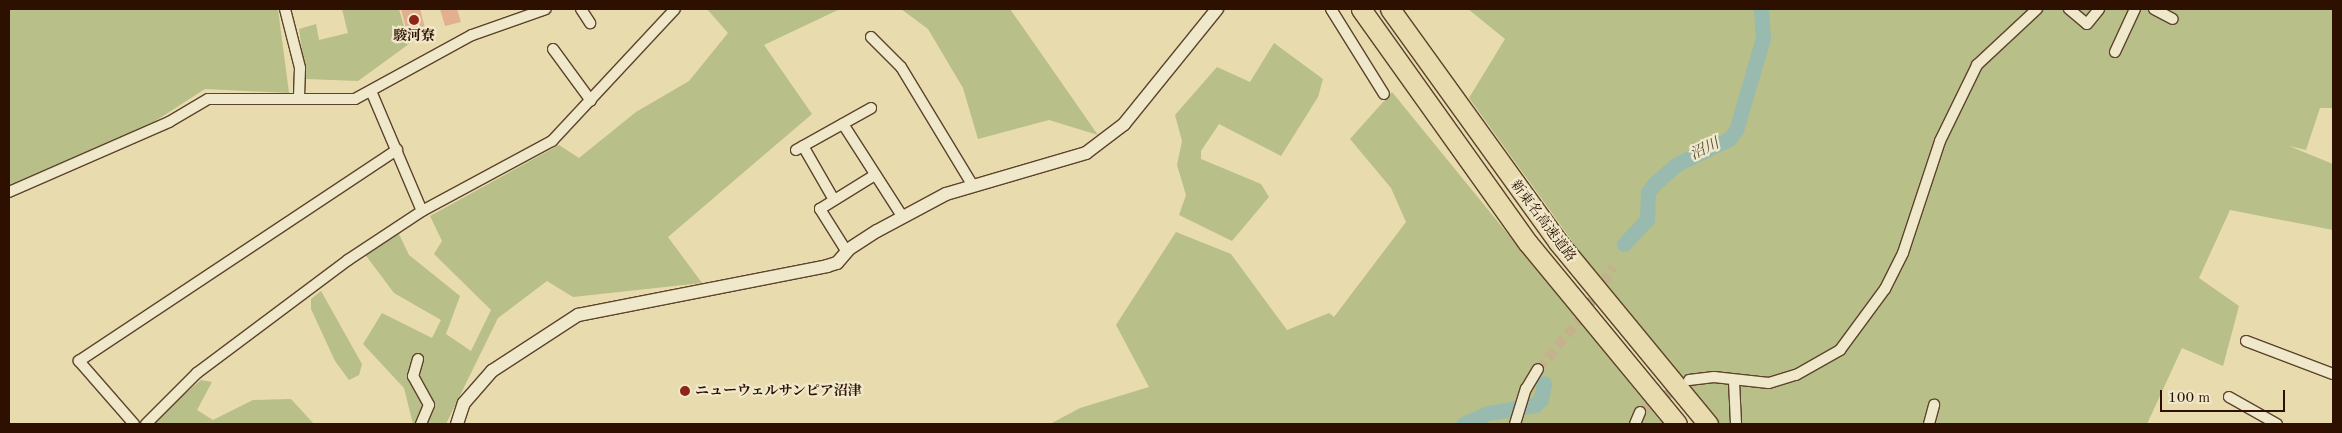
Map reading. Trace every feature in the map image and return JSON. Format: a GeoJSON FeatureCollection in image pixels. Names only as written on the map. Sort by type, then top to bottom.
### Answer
{"type":"FeatureCollection","features":[{"type":"Feature","properties":{"kind":"highway","name":"新東名高速道路"},"geometry":{"type":"LineString","coordinates":[[1361,9],[1528,243],[1677,424]]}},
{"type":"Feature","properties":{"kind":"highway","name":"新東名高速道路"},"geometry":{"type":"LineString","coordinates":[[1390,9],[1558,242],[1708,424]]}},
{"type":"Feature","properties":{"kind":"street"},"geometry":{"type":"LineString","coordinates":[[285,9],[300,68],[299,98]]}},
{"type":"Feature","properties":{"kind":"street"},"geometry":{"type":"LineString","coordinates":[[9,192],[170,122],[208,99],[355,99],[472,34],[540,9]]}},
{"type":"Feature","properties":{"kind":"street"},"geometry":{"type":"LineString","coordinates":[[581,9],[590,23]]}},
{"type":"Feature","properties":{"kind":"street"},"geometry":{"type":"LineString","coordinates":[[146,424],[197,373],[261,322],[292,306],[348,260],[422,211],[552,141],[675,9]]}},
{"type":"Feature","properties":{"kind":"street"},"geometry":{"type":"LineString","coordinates":[[457,424],[464,403],[492,371],[578,314],[837,263],[847,252],[902,216],[946,194],[1086,153],[1110,138],[1217,9]]}},
{"type":"Feature","properties":{"kind":"street"},"geometry":{"type":"LineString","coordinates":[[1331,9],[1384,94]]}},
{"type":"Feature","properties":{"kind":"street"},"geometry":{"type":"LineString","coordinates":[[1689,380],[1714,377],[1734,381],[1777,381],[1840,350],[1884,289],[1903,253],[1940,141],[1977,65],[2037,9]]}},
{"type":"Feature","properties":{"kind":"street"},"geometry":{"type":"LineString","coordinates":[[2069,9],[2087,24],[2099,9]]}},
{"type":"Feature","properties":{"kind":"street"},"geometry":{"type":"LineString","coordinates":[[2115,52],[2134,9]]}},
{"type":"Feature","properties":{"kind":"street"},"geometry":{"type":"LineString","coordinates":[[2154,9],[2173,19]]}},
{"type":"Feature","properties":{"kind":"street"},"geometry":{"type":"LineString","coordinates":[[871,37],[901,67],[973,186]]}},
{"type":"Feature","properties":{"kind":"street"},"geometry":{"type":"LineString","coordinates":[[553,49],[591,101]]}},
{"type":"Feature","properties":{"kind":"street"},"geometry":{"type":"LineString","coordinates":[[371,91],[422,211]]}},
{"type":"Feature","properties":{"kind":"street"},"geometry":{"type":"LineString","coordinates":[[834,200],[799,148],[871,108]]}},
{"type":"Feature","properties":{"kind":"street"},"geometry":{"type":"LineString","coordinates":[[843,124],[902,216]]}},
{"type":"Feature","properties":{"kind":"street"},"geometry":{"type":"LineString","coordinates":[[134,424],[79,361],[397,150]]}},
{"type":"Feature","properties":{"kind":"street"},"geometry":{"type":"LineString","coordinates":[[847,252],[820,209],[875,174]]}},
{"type":"Feature","properties":{"kind":"street"},"geometry":{"type":"LineString","coordinates":[[2246,341],[2333,374]]}},
{"type":"Feature","properties":{"kind":"street"},"geometry":{"type":"LineString","coordinates":[[418,359],[413,376],[429,405],[421,424]]}},
{"type":"Feature","properties":{"kind":"street"},"geometry":{"type":"LineString","coordinates":[[1515,424],[1538,369]]}},
{"type":"Feature","properties":{"kind":"street"},"geometry":{"type":"LineString","coordinates":[[1734,381],[1736,424]]}},
{"type":"Feature","properties":{"kind":"street"},"geometry":{"type":"LineString","coordinates":[[2229,397],[2277,424]]}},
{"type":"Feature","properties":{"kind":"street"},"geometry":{"type":"LineString","coordinates":[[1929,424],[1934,405]]}},
{"type":"Feature","properties":{"kind":"street"},"geometry":{"type":"LineString","coordinates":[[1636,424],[1640,412]]}},
{"type":"Feature","properties":{"kind":"green space"},"geometry":{"type":"Polygon","coordinates":[[[9,9],[278,9],[289,93],[205,89],[146,127],[9,187],[9,9]]]}},
{"type":"Feature","properties":{"kind":"green space"},"geometry":{"type":"Polygon","coordinates":[[[342,9],[399,9],[409,44],[358,81],[306,79],[299,29],[316,24],[319,40],[348,33],[342,9]]]}},
{"type":"Feature","properties":{"kind":"green space"},"geometry":{"type":"Polygon","coordinates":[[[707,9],[840,9],[764,45],[812,114],[668,237],[702,283],[573,297],[547,281],[498,318],[446,424],[413,424],[404,388],[363,344],[382,313],[432,338],[441,320],[394,293],[364,253],[397,230],[409,255],[460,296],[446,334],[471,351],[491,310],[434,254],[442,241],[430,216],[559,145],[579,158],[636,112],[689,81],[728,33],[707,9]]]}},
{"type":"Feature","properties":{"kind":"green space"},"geometry":{"type":"Polygon","coordinates":[[[901,9],[1010,9],[1098,135],[1049,120],[978,139],[963,88],[928,29],[901,9]]]}},
{"type":"Feature","properties":{"kind":"green space"},"geometry":{"type":"Polygon","coordinates":[[[1468,9],[2333,9],[2333,108],[2320,108],[2306,150],[2289,146],[2333,164],[2333,230],[2230,210],[2199,278],[2239,306],[2223,366],[2182,348],[2147,424],[1719,424],[1644,341],[1469,98],[1505,39],[1468,9]]]}},
{"type":"Feature","properties":{"kind":"green space"},"geometry":{"type":"Polygon","coordinates":[[[1274,43],[1323,79],[1318,97],[1281,156],[1219,124],[1201,151],[1201,159],[1261,184],[1269,197],[1232,241],[1179,215],[1186,195],[1177,165],[1182,141],[1175,115],[1217,67],[1250,82],[1274,43]]]}},
{"type":"Feature","properties":{"kind":"green space"},"geometry":{"type":"Polygon","coordinates":[[[1392,92],[1663,424],[1050,424],[1080,408],[1149,387],[1116,325],[1176,232],[1231,254],[1287,330],[1329,313],[1334,317],[1406,222],[1391,188],[1350,139],[1392,92]]]}},
{"type":"Feature","properties":{"kind":"green space"},"geometry":{"type":"Polygon","coordinates":[[[321,291],[362,364],[359,375],[349,380],[335,361],[311,309],[311,299],[321,291]]]}},
{"type":"Feature","properties":{"kind":"green space"},"geometry":{"type":"Polygon","coordinates":[[[201,380],[212,382],[197,410],[213,420],[253,400],[291,399],[314,424],[149,424],[201,380]]]}},
{"type":"Feature","properties":{"kind":"building","name":"駿河寮"},"geometry":{"type":"Polygon","coordinates":[[[401,9],[420,9],[426,32],[408,36],[401,9]]]}},
{"type":"Feature","properties":{"kind":"building","name":"駿河寮"},"geometry":{"type":"Polygon","coordinates":[[[440,9],[457,9],[461,22],[445,26],[440,9]]]}},
{"type":"Feature","properties":{"kind":"waterway","name":"沼川"},"geometry":{"type":"LineString","coordinates":[[1624,244],[1647,219],[1648,192],[1655,183],[1677,164],[1729,139],[1736,130],[1763,38],[1761,9]]}},
{"type":"Feature","properties":{"kind":"waterway","name":"沼川"},"geometry":{"type":"LineString","coordinates":[[1463,424],[1488,413],[1535,405],[1541,399],[1544,383]]}},
{"type":"Feature","properties":{"kind":"tunnel"},"geometry":{"type":"LineString","coordinates":[[1538,369],[1579,321],[1613,267]]}},
{"type":"Feature","properties":{"kind":"tunnel"},"geometry":{"type":"LineString","coordinates":[[1640,412],[1682,385]]}},
{"type":"Feature","properties":{"kind":"place","name":"駿河寮"},"geometry":{"type":"Point","coordinates":[414,20]}},
{"type":"Feature","properties":{"kind":"place","name":"ニューウェルサンピア沼津"},"geometry":{"type":"Point","coordinates":[685,391]}}]}
